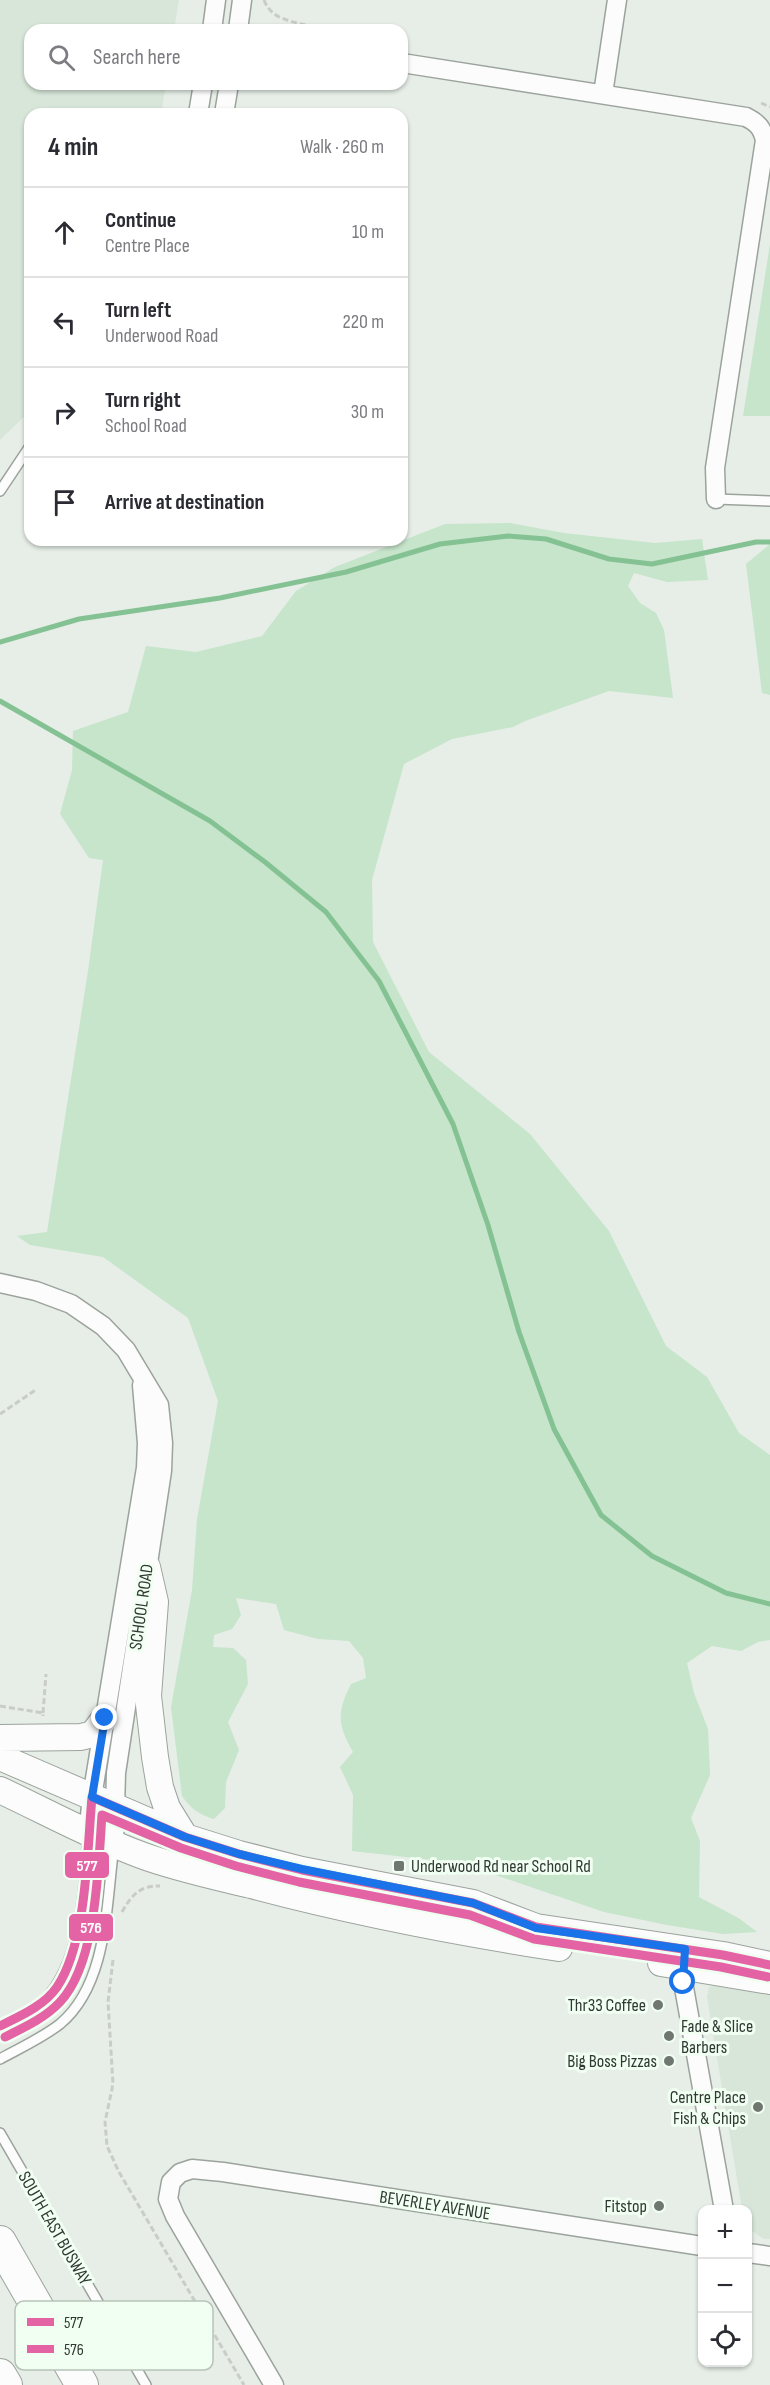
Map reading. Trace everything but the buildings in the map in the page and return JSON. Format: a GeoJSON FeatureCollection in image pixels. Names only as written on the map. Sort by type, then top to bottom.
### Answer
{"type":"FeatureCollection","features":[{"type":"Feature","properties":{"kind":"highway"},"geometry":{"type":"LineString","coordinates":[[0,2242],[34,2301]]}},
{"type":"Feature","properties":{"kind":"highway"},"geometry":{"type":"LineString","coordinates":[[73,2370],[82,2385]]}},
{"type":"Feature","properties":{"kind":"highway"},"geometry":{"type":"LineString","coordinates":[[0,2375],[6,2385]]}},
{"type":"Feature","properties":{"kind":"main road"},"geometry":{"type":"LineString","coordinates":[[147,1567],[155,1602],[148,1696],[155,1757],[160,1787],[167,1809],[185,1837]]}},
{"type":"Feature","properties":{"kind":"main road"},"geometry":{"type":"LineString","coordinates":[[0,1738],[81,1737],[93,1734],[105,1718]]}},
{"type":"Feature","properties":{"kind":"main road"},"geometry":{"type":"LineString","coordinates":[[0,1757],[185,1837],[239,1854],[473,1903],[536,1928],[684,1958],[770,1981]]}},
{"type":"Feature","properties":{"kind":"main road"},"geometry":{"type":"LineString","coordinates":[[0,1790],[88,1834],[152,1858],[294,1897],[395,1919],[520,1942],[770,1965]]}},
{"type":"Feature","properties":{"kind":"street"},"geometry":{"type":"LineString","coordinates":[[213,24],[216,0]]}},
{"type":"Feature","properties":{"kind":"street"},"geometry":{"type":"LineString","coordinates":[[239,24],[243,0]]}},
{"type":"Feature","properties":{"kind":"street"},"geometry":{"type":"LineString","coordinates":[[603,94],[617,0]]}},
{"type":"Feature","properties":{"kind":"street"},"geometry":{"type":"LineString","coordinates":[[408,64],[746,117],[766,131],[715,468],[716,499]]}},
{"type":"Feature","properties":{"kind":"street"},"geometry":{"type":"LineString","coordinates":[[199,108],[202,90]]}},
{"type":"Feature","properties":{"kind":"street"},"geometry":{"type":"LineString","coordinates":[[225,108],[228,90]]}},
{"type":"Feature","properties":{"kind":"street","name":"SCHOOL ROAD"},"geometry":{"type":"LineString","coordinates":[[0,1283],[36,1291],[71,1304],[103,1326],[126,1350],[159,1406],[163,1443],[162,1471],[116,1773],[88,1834]]}},
{"type":"Feature","properties":{"kind":"street","name":"SCHOOL ROAD"},"geometry":{"type":"LineString","coordinates":[[114,1844],[103,1802],[105,1718],[146,1468],[147,1443],[141,1376]]}},
{"type":"Feature","properties":{"kind":"street"},"geometry":{"type":"LineString","coordinates":[[684,1958],[683,1982],[723,2205]]}},
{"type":"Feature","properties":{"kind":"street","name":"BEVERLEY AVENUE"},"geometry":{"type":"LineString","coordinates":[[274,2385],[175,2216],[168,2199],[171,2182],[180,2174],[192,2169],[698,2245]]}},
{"type":"Feature","properties":{"kind":"street"},"geometry":{"type":"LineString","coordinates":[[752,2254],[770,2256]]}},
{"type":"Feature","properties":{"kind":"lane"},"geometry":{"type":"LineString","coordinates":[[0,491],[24,455]]}},
{"type":"Feature","properties":{"kind":"lane"},"geometry":{"type":"LineString","coordinates":[[716,499],[770,501]]}},
{"type":"Feature","properties":{"kind":"lane"},"geometry":{"type":"LineString","coordinates":[[0,2026],[36,2008],[57,1986],[67,1967],[82,1903],[88,1834]]}},
{"type":"Feature","properties":{"kind":"lane"},"geometry":{"type":"LineString","coordinates":[[0,2060],[60,2023],[85,1995],[96,1966],[114,1844]]}},
{"type":"Feature","properties":{"kind":"lane","name":"SOUTH EAST BUSWAY"},"geometry":{"type":"LineString","coordinates":[[0,2133],[97,2301]]}},
{"type":"Feature","properties":{"kind":"lane","name":"SOUTH EAST BUSWAY"},"geometry":{"type":"LineString","coordinates":[[137,2370],[146,2385]]}},
{"type":"Feature","properties":{"kind":"path"},"geometry":{"type":"LineString","coordinates":[[264,0],[278,19],[303,24]]}},
{"type":"Feature","properties":{"kind":"path"},"geometry":{"type":"LineString","coordinates":[[0,1414],[37,1389]]}},
{"type":"Feature","properties":{"kind":"path"},"geometry":{"type":"LineString","coordinates":[[43,1725],[46,1674]]}},
{"type":"Feature","properties":{"kind":"path"},"geometry":{"type":"LineString","coordinates":[[0,1706],[43,1713]]}},
{"type":"Feature","properties":{"kind":"path"},"geometry":{"type":"LineString","coordinates":[[120,1915],[128,1901],[141,1888]]}},
{"type":"Feature","properties":{"kind":"path"},"geometry":{"type":"LineString","coordinates":[[115,1949],[108,2002],[113,2084],[105,2122],[107,2146],[119,2172],[195,2301]]}},
{"type":"Feature","properties":{"kind":"path"},"geometry":{"type":"LineString","coordinates":[[213,2332],[244,2385]]}},
{"type":"Feature","properties":{"kind":"shaded area"},"geometry":{"type":"Polygon","coordinates":[[[0,0],[179,0],[175,24],[24,24],[24,90],[165,90],[162,108],[24,108],[24,417],[0,440],[0,0]]]}},
{"type":"Feature","properties":{"kind":"shaded area"},"geometry":{"type":"Polygon","coordinates":[[[720,1984],[770,1990],[770,2239],[764,2239],[752,2231],[752,2205],[741,2205],[707,1997],[709,1987],[720,1984]]]}},
{"type":"Feature","properties":{"kind":"green space"},"geometry":{"type":"Polygon","coordinates":[[[770,244],[770,416],[743,416],[770,244]]]}},
{"type":"Feature","properties":{"kind":"green space"},"geometry":{"type":"Polygon","coordinates":[[[510,523],[564,533],[655,543],[702,539],[708,580],[667,582],[634,573],[628,586],[640,603],[656,613],[664,630],[673,698],[609,691],[513,727],[452,739],[404,764],[372,880],[373,942],[429,1052],[530,1134],[609,1231],[666,1346],[707,1377],[739,1433],[770,1455],[770,1640],[758,1642],[741,1651],[712,1646],[687,1663],[694,1693],[708,1729],[710,1775],[691,1818],[700,1841],[699,1897],[740,1919],[757,1932],[723,1934],[667,1925],[604,1912],[460,1863],[352,1851],[353,1795],[340,1767],[353,1752],[344,1734],[341,1710],[351,1684],[366,1678],[363,1658],[349,1641],[318,1639],[284,1630],[276,1604],[236,1598],[241,1615],[232,1629],[214,1635],[213,1647],[233,1648],[246,1660],[248,1684],[228,1722],[239,1750],[226,1782],[225,1808],[214,1819],[192,1808],[182,1796],[171,1707],[192,1590],[197,1519],[218,1401],[188,1318],[103,1257],[30,1245],[17,1236],[47,1232],[103,860],[89,858],[60,814],[72,770],[73,731],[128,712],[146,646],[196,652],[262,636],[296,591],[335,567],[389,546],[408,546],[408,538],[445,524],[510,523]]]}},
{"type":"Feature","properties":{"kind":"green space"},"geometry":{"type":"Polygon","coordinates":[[[770,544],[770,695],[762,693],[746,564],[770,544]]]}},
{"type":"Feature","properties":{"kind":"waterway"},"geometry":{"type":"LineString","coordinates":[[0,642],[79,619],[220,598],[346,572],[440,544],[508,536],[546,539],[609,559],[652,564],[756,542],[770,542]]}},
{"type":"Feature","properties":{"kind":"waterway"},"geometry":{"type":"LineString","coordinates":[[0,701],[210,821],[326,912],[379,981],[453,1124],[488,1225],[519,1332],[554,1429],[601,1515],[652,1556],[726,1593],[770,1604]]}},
{"type":"Feature","properties":{"kind":"transit line","name":"577"},"geometry":{"type":"LineString","coordinates":[[0,2026],[31,2010],[52,1994],[67,1968],[80,1922],[84,1895],[92,1797],[185,1837],[302,1870],[473,1903],[536,1927],[723,1955],[770,1965]]}},
{"type":"Feature","properties":{"kind":"transit line","name":"576"},"geometry":{"type":"LineString","coordinates":[[5,2037],[34,2022],[54,2008],[72,1985],[82,1964],[97,1887],[102,1815],[181,1848],[236,1866],[299,1882],[470,1915],[534,1939],[721,1967],[768,1977]]}},
{"type":"Feature","properties":{"kind":"place","name":"Underwood Rd near School Rd"},"geometry":{"type":"Point","coordinates":[399,1866]}},
{"type":"Feature","properties":{"kind":"place","name":"Thr33 Coffee"},"geometry":{"type":"Point","coordinates":[658,2005]}},
{"type":"Feature","properties":{"kind":"place","name":"Fade & Slice Barbers"},"geometry":{"type":"Point","coordinates":[669,2036]}},
{"type":"Feature","properties":{"kind":"place","name":"Big Boss Pizzas"},"geometry":{"type":"Point","coordinates":[669,2061]}},
{"type":"Feature","properties":{"kind":"place","name":"Centre Place Fish & Chips"},"geometry":{"type":"Point","coordinates":[758,2107]}},
{"type":"Feature","properties":{"kind":"place","name":"Fitstop"},"geometry":{"type":"Point","coordinates":[659,2206]}},
{"type":"Feature","properties":{"kind":"route"},"geometry":{"type":"LineString","coordinates":[[105,1718],[92,1797],[142,1820],[185,1837],[239,1854],[473,1903],[536,1928],[685,1949],[683,1982]]}}]}
